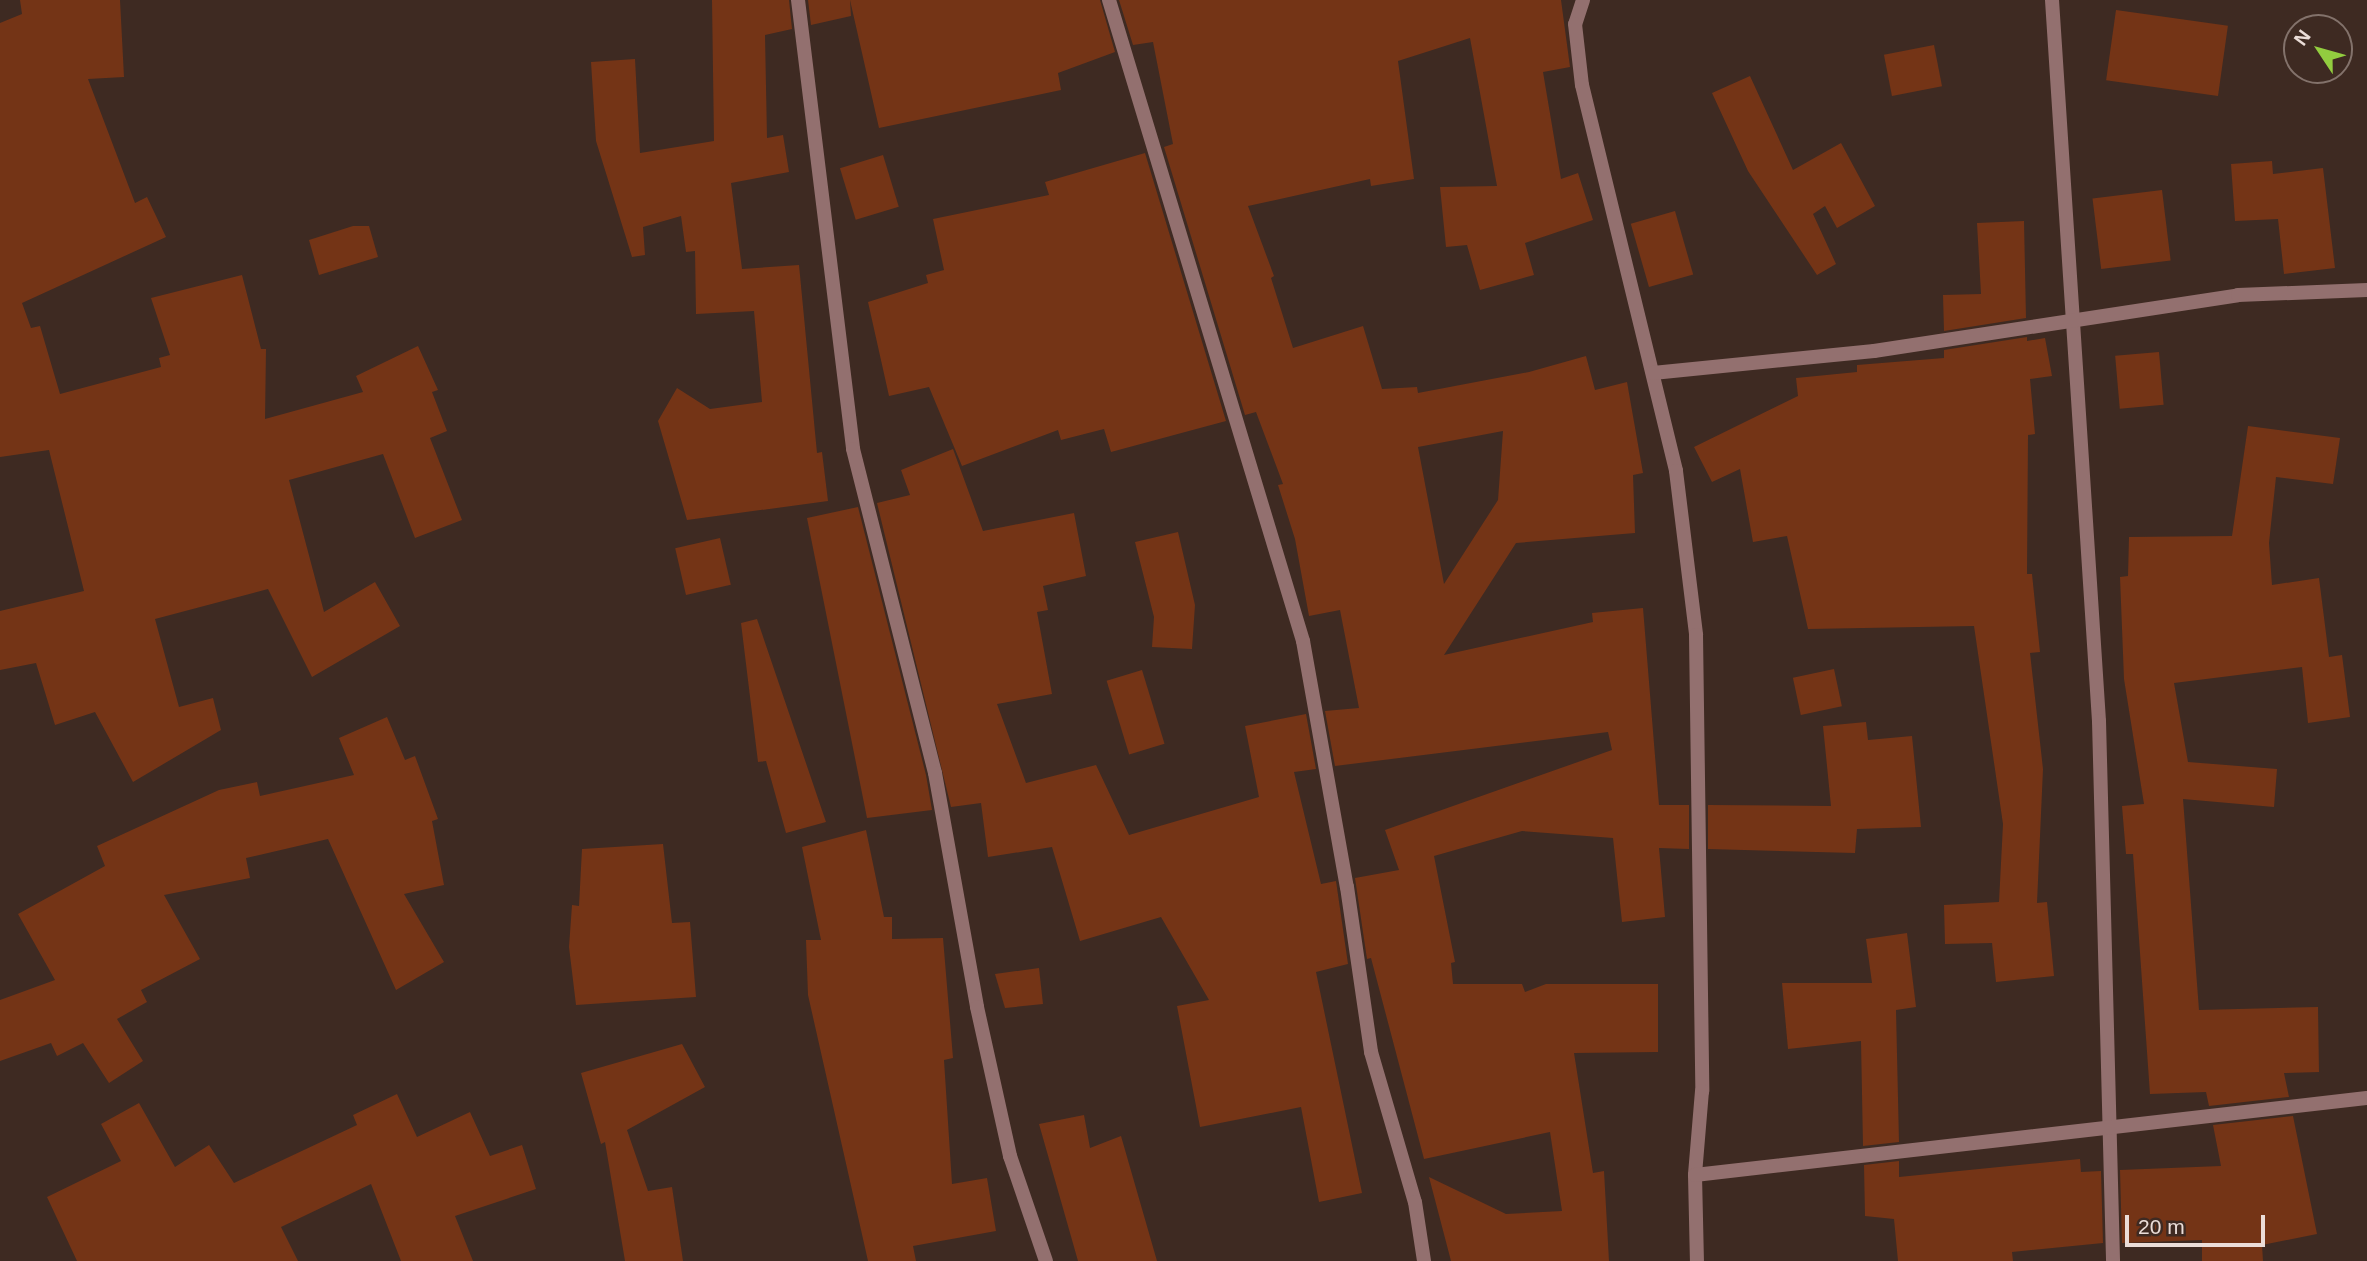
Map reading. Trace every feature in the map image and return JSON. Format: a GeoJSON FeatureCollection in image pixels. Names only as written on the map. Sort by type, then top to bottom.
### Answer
{"type":"FeatureCollection","features":[{"type":"Feature","properties":{"kind":"street"},"geometry":{"type":"LineString","coordinates":[[798,0],[853,449],[935,773],[977,1007],[1010,1156],[1046,1261]]}},
{"type":"Feature","properties":{"kind":"street"},"geometry":{"type":"LineString","coordinates":[[1109,0],[1303,641],[1348,887],[1371,1052],[1415,1202],[1424,1261]]}},
{"type":"Feature","properties":{"kind":"street"},"geometry":{"type":"LineString","coordinates":[[1583,0],[1575,24],[1583,85],[1601,177],[1676,471],[1696,635],[1702,1091],[1695,1175],[1697,1261]]}},
{"type":"Feature","properties":{"kind":"street"},"geometry":{"type":"LineString","coordinates":[[2052,0],[2076,320],[2099,721],[2113,1261]]}},
{"type":"Feature","properties":{"kind":"street"},"geometry":{"type":"LineString","coordinates":[[1653,373],[1874,351],[2238,295],[2367,290]]}},
{"type":"Feature","properties":{"kind":"street"},"geometry":{"type":"LineString","coordinates":[[1695,1175],[2111,1131],[2367,1098]]}},
{"type":"Feature","properties":{"kind":"building"},"geometry":{"type":"Polygon","coordinates":[[[20,0],[120,0],[124,77],[88,79],[135,203],[147,197],[166,237],[22,303],[31,328],[40,326],[60,394],[161,367],[159,358],[170,355],[151,298],[242,275],[261,349],[266,349],[265,419],[363,392],[356,376],[418,346],[438,390],[432,392],[447,431],[430,438],[462,520],[415,538],[383,454],[289,480],[324,612],[375,582],[400,626],[312,677],[268,589],[155,619],[179,707],[213,698],[221,730],[133,782],[95,712],[55,725],[36,663],[0,670],[0,611],[84,591],[49,450],[0,457],[0,23],[22,14],[20,0]]]}},
{"type":"Feature","properties":{"kind":"building"},"geometry":{"type":"Polygon","coordinates":[[[712,0],[789,0],[792,29],[765,35],[767,138],[783,135],[789,172],[731,183],[742,269],[799,265],[817,453],[822,452],[828,501],[687,520],[658,421],[677,388],[710,409],[762,402],[754,311],[696,314],[695,251],[686,252],[681,216],[643,227],[645,255],[632,257],[596,141],[591,62],[635,59],[640,153],[714,141],[712,0]]]}},
{"type":"Feature","properties":{"kind":"building"},"geometry":{"type":"Polygon","coordinates":[[[808,0],[850,0],[851,16],[811,25],[808,0]]]}},
{"type":"Feature","properties":{"kind":"building"},"geometry":{"type":"Polygon","coordinates":[[[850,0],[1100,0],[1115,52],[1058,73],[1061,90],[879,128],[850,0]]]}},
{"type":"Feature","properties":{"kind":"building"},"geometry":{"type":"Polygon","coordinates":[[[1119,0],[1561,0],[1570,67],[1543,72],[1561,179],[1578,173],[1593,220],[1525,243],[1534,275],[1480,290],[1467,245],[1446,247],[1440,187],[1497,186],[1470,38],[1398,61],[1414,179],[1371,186],[1370,179],[1248,206],[1274,276],[1271,278],[1293,348],[1363,326],[1382,389],[1417,387],[1418,393],[1529,372],[1586,356],[1595,390],[1627,382],[1643,473],[1633,475],[1635,533],[1516,543],[1444,655],[1593,622],[1592,613],[1643,608],[1659,805],[1689,805],[1689,849],[1659,848],[1665,917],[1622,922],[1613,838],[1522,831],[1434,856],[1455,962],[1451,963],[1453,984],[1522,984],[1525,992],[1546,984],[1658,984],[1658,1052],[1574,1053],[1593,1173],[1604,1171],[1609,1261],[1451,1261],[1429,1177],[1506,1214],[1562,1211],[1550,1132],[1424,1159],[1371,958],[1367,959],[1355,878],[1399,870],[1385,830],[1612,750],[1608,732],[1335,766],[1325,711],[1359,708],[1340,610],[1309,616],[1295,539],[1278,485],[1283,484],[1256,412],[1245,415],[1164,147],[1173,144],[1153,42],[1133,45],[1119,0]],[[1503,431],[1418,447],[1444,584],[1498,500],[1503,431]]]}},
{"type":"Feature","properties":{"kind":"building"},"geometry":{"type":"Polygon","coordinates":[[[2116,10],[2228,26],[2218,96],[2106,80],[2116,10]]]}},
{"type":"Feature","properties":{"kind":"building"},"geometry":{"type":"Polygon","coordinates":[[[1934,45],[1942,86],[1892,96],[1884,55],[1934,45]]]}},
{"type":"Feature","properties":{"kind":"building"},"geometry":{"type":"Polygon","coordinates":[[[1750,76],[1793,170],[1841,143],[1875,206],[1837,228],[1825,206],[1813,214],[1836,264],[1817,275],[1748,171],[1712,93],[1750,76]]]}},
{"type":"Feature","properties":{"kind":"building"},"geometry":{"type":"Polygon","coordinates":[[[1145,153],[1226,421],[1111,452],[1104,429],[1061,440],[1058,430],[962,466],[929,387],[889,396],[868,302],[928,283],[926,275],[944,270],[933,219],[1049,195],[1045,182],[1145,153]]]}},
{"type":"Feature","properties":{"kind":"building"},"geometry":{"type":"Polygon","coordinates":[[[883,155],[899,207],[856,220],[840,168],[883,155]]]}},
{"type":"Feature","properties":{"kind":"building"},"geometry":{"type":"Polygon","coordinates":[[[2272,161],[2273,174],[2323,168],[2335,268],[2284,274],[2278,219],[2235,221],[2231,164],[2272,161]]]}},
{"type":"Feature","properties":{"kind":"building"},"geometry":{"type":"Polygon","coordinates":[[[2162,190],[2171,260],[2101,269],[2093,199],[2162,190]]]}},
{"type":"Feature","properties":{"kind":"building"},"geometry":{"type":"Polygon","coordinates":[[[1675,211],[1693,274],[1649,287],[1631,224],[1675,211]]]}},
{"type":"Feature","properties":{"kind":"building"},"geometry":{"type":"Polygon","coordinates":[[[2024,221],[2026,318],[1944,331],[1943,295],[1981,294],[1977,223],[2024,221]]]}},
{"type":"Feature","properties":{"kind":"building"},"geometry":{"type":"Polygon","coordinates":[[[353,226],[369,226],[378,257],[319,275],[309,240],[353,226]]]}},
{"type":"Feature","properties":{"kind":"building"},"geometry":{"type":"Polygon","coordinates":[[[2027,337],[2027,341],[2045,338],[2052,376],[2030,379],[2035,434],[2028,435],[2027,574],[2032,574],[2040,652],[2030,653],[2043,769],[2037,903],[2047,902],[2054,976],[1996,982],[1992,943],[1945,944],[1944,905],[1999,902],[2003,824],[1974,626],[1808,629],[1787,536],[1753,542],[1740,469],[1712,482],[1694,447],[1798,396],[1796,378],[1857,372],[1857,365],[1944,358],[1944,350],[2027,337]]]}},
{"type":"Feature","properties":{"kind":"building"},"geometry":{"type":"Polygon","coordinates":[[[2159,352],[2164,405],[2120,409],[2115,356],[2159,352]]]}},
{"type":"Feature","properties":{"kind":"building"},"geometry":{"type":"Polygon","coordinates":[[[2248,426],[2340,438],[2333,484],[2276,477],[2269,543],[2272,585],[2319,578],[2329,657],[2342,655],[2350,717],[2308,723],[2302,667],[2174,683],[2188,762],[2277,769],[2274,807],[2183,799],[2199,1010],[2318,1007],[2319,1072],[2284,1073],[2289,1097],[2209,1106],[2206,1092],[2150,1094],[2133,854],[2126,854],[2122,806],[2144,804],[2124,679],[2120,577],[2128,576],[2129,537],[2232,536],[2248,426]]]}},
{"type":"Feature","properties":{"kind":"building"},"geometry":{"type":"Polygon","coordinates":[[[953,449],[983,531],[1074,513],[1086,576],[1043,586],[1048,610],[1037,612],[1052,694],[997,704],[1026,783],[1096,765],[1129,835],[1259,797],[1245,726],[1306,714],[1316,769],[1294,772],[1321,884],[1336,881],[1348,964],[1316,972],[1362,1193],[1319,1202],[1301,1107],[1200,1127],[1177,1006],[1209,1000],[1161,917],[1080,941],[1052,847],[988,857],[981,803],[951,807],[877,503],[910,495],[901,470],[953,449]]]}},
{"type":"Feature","properties":{"kind":"building"},"geometry":{"type":"Polygon","coordinates":[[[858,507],[926,775],[932,810],[867,818],[807,518],[858,507]]]}},
{"type":"Feature","properties":{"kind":"building"},"geometry":{"type":"Polygon","coordinates":[[[1178,532],[1195,605],[1192,649],[1152,647],[1154,617],[1135,542],[1178,532]]]}},
{"type":"Feature","properties":{"kind":"building"},"geometry":{"type":"Polygon","coordinates":[[[720,538],[731,585],[686,595],[675,548],[720,538]]]}},
{"type":"Feature","properties":{"kind":"building"},"geometry":{"type":"Polygon","coordinates":[[[757,619],[826,822],[786,833],[766,761],[758,762],[741,623],[757,619]]]}},
{"type":"Feature","properties":{"kind":"building"},"geometry":{"type":"Polygon","coordinates":[[[1834,669],[1842,706],[1801,715],[1793,678],[1834,669]]]}},
{"type":"Feature","properties":{"kind":"building"},"geometry":{"type":"Polygon","coordinates":[[[1142,670],[1165,744],[1129,754],[1107,681],[1142,670]]]}},
{"type":"Feature","properties":{"kind":"building"},"geometry":{"type":"Polygon","coordinates":[[[387,717],[405,760],[415,756],[438,819],[432,821],[444,885],[404,894],[444,962],[396,990],[328,839],[246,858],[250,878],[164,895],[200,959],[141,990],[147,1002],[117,1019],[143,1061],[109,1083],[83,1043],[57,1056],[51,1043],[0,1061],[0,1000],[55,980],[18,914],[105,866],[97,846],[219,790],[257,782],[260,796],[354,775],[339,738],[387,717]]]}},
{"type":"Feature","properties":{"kind":"building"},"geometry":{"type":"Polygon","coordinates":[[[1866,722],[1868,740],[1912,736],[1921,827],[1857,829],[1855,853],[1708,849],[1708,805],[1831,806],[1823,726],[1866,722]]]}},
{"type":"Feature","properties":{"kind":"building"},"geometry":{"type":"Polygon","coordinates":[[[866,830],[884,917],[892,917],[892,939],[943,938],[953,1058],[944,1060],[952,1184],[987,1178],[996,1231],[913,1246],[916,1261],[868,1261],[808,995],[806,940],[821,940],[802,847],[866,830]]]}},
{"type":"Feature","properties":{"kind":"building"},"geometry":{"type":"Polygon","coordinates":[[[663,844],[672,923],[690,922],[696,997],[576,1005],[569,947],[572,905],[579,906],[582,849],[663,844]]]}},
{"type":"Feature","properties":{"kind":"building"},"geometry":{"type":"Polygon","coordinates":[[[1907,933],[1916,1007],[1896,1010],[1899,1142],[1863,1146],[1861,1041],[1788,1049],[1782,983],[1872,983],[1866,939],[1907,933]]]}},
{"type":"Feature","properties":{"kind":"building"},"geometry":{"type":"Polygon","coordinates":[[[1039,968],[1043,1004],[1005,1008],[995,974],[1039,968]]]}},
{"type":"Feature","properties":{"kind":"building"},"geometry":{"type":"Polygon","coordinates":[[[682,1044],[705,1087],[627,1130],[648,1191],[672,1187],[683,1261],[625,1261],[605,1142],[601,1144],[581,1073],[682,1044]]]}},
{"type":"Feature","properties":{"kind":"building"},"geometry":{"type":"Polygon","coordinates":[[[397,1094],[417,1137],[470,1112],[490,1156],[522,1145],[536,1189],[455,1216],[473,1261],[401,1261],[371,1184],[281,1227],[298,1261],[77,1261],[47,1197],[121,1161],[101,1124],[139,1103],[175,1167],[209,1145],[234,1183],[357,1125],[353,1115],[397,1094]]]}},
{"type":"Feature","properties":{"kind":"building"},"geometry":{"type":"Polygon","coordinates":[[[1084,1115],[1090,1148],[1121,1136],[1157,1261],[1078,1261],[1039,1124],[1084,1115]]]}},
{"type":"Feature","properties":{"kind":"building"},"geometry":{"type":"Polygon","coordinates":[[[2293,1116],[2317,1234],[2262,1245],[2263,1261],[2202,1261],[2202,1240],[2122,1243],[2120,1170],[2221,1166],[2213,1125],[2293,1116]]]}},
{"type":"Feature","properties":{"kind":"building"},"geometry":{"type":"Polygon","coordinates":[[[2080,1159],[2081,1172],[2101,1171],[2103,1243],[2012,1252],[2013,1261],[1898,1261],[1894,1219],[1865,1216],[1864,1165],[1899,1161],[1899,1177],[2080,1159]]]}}]}
